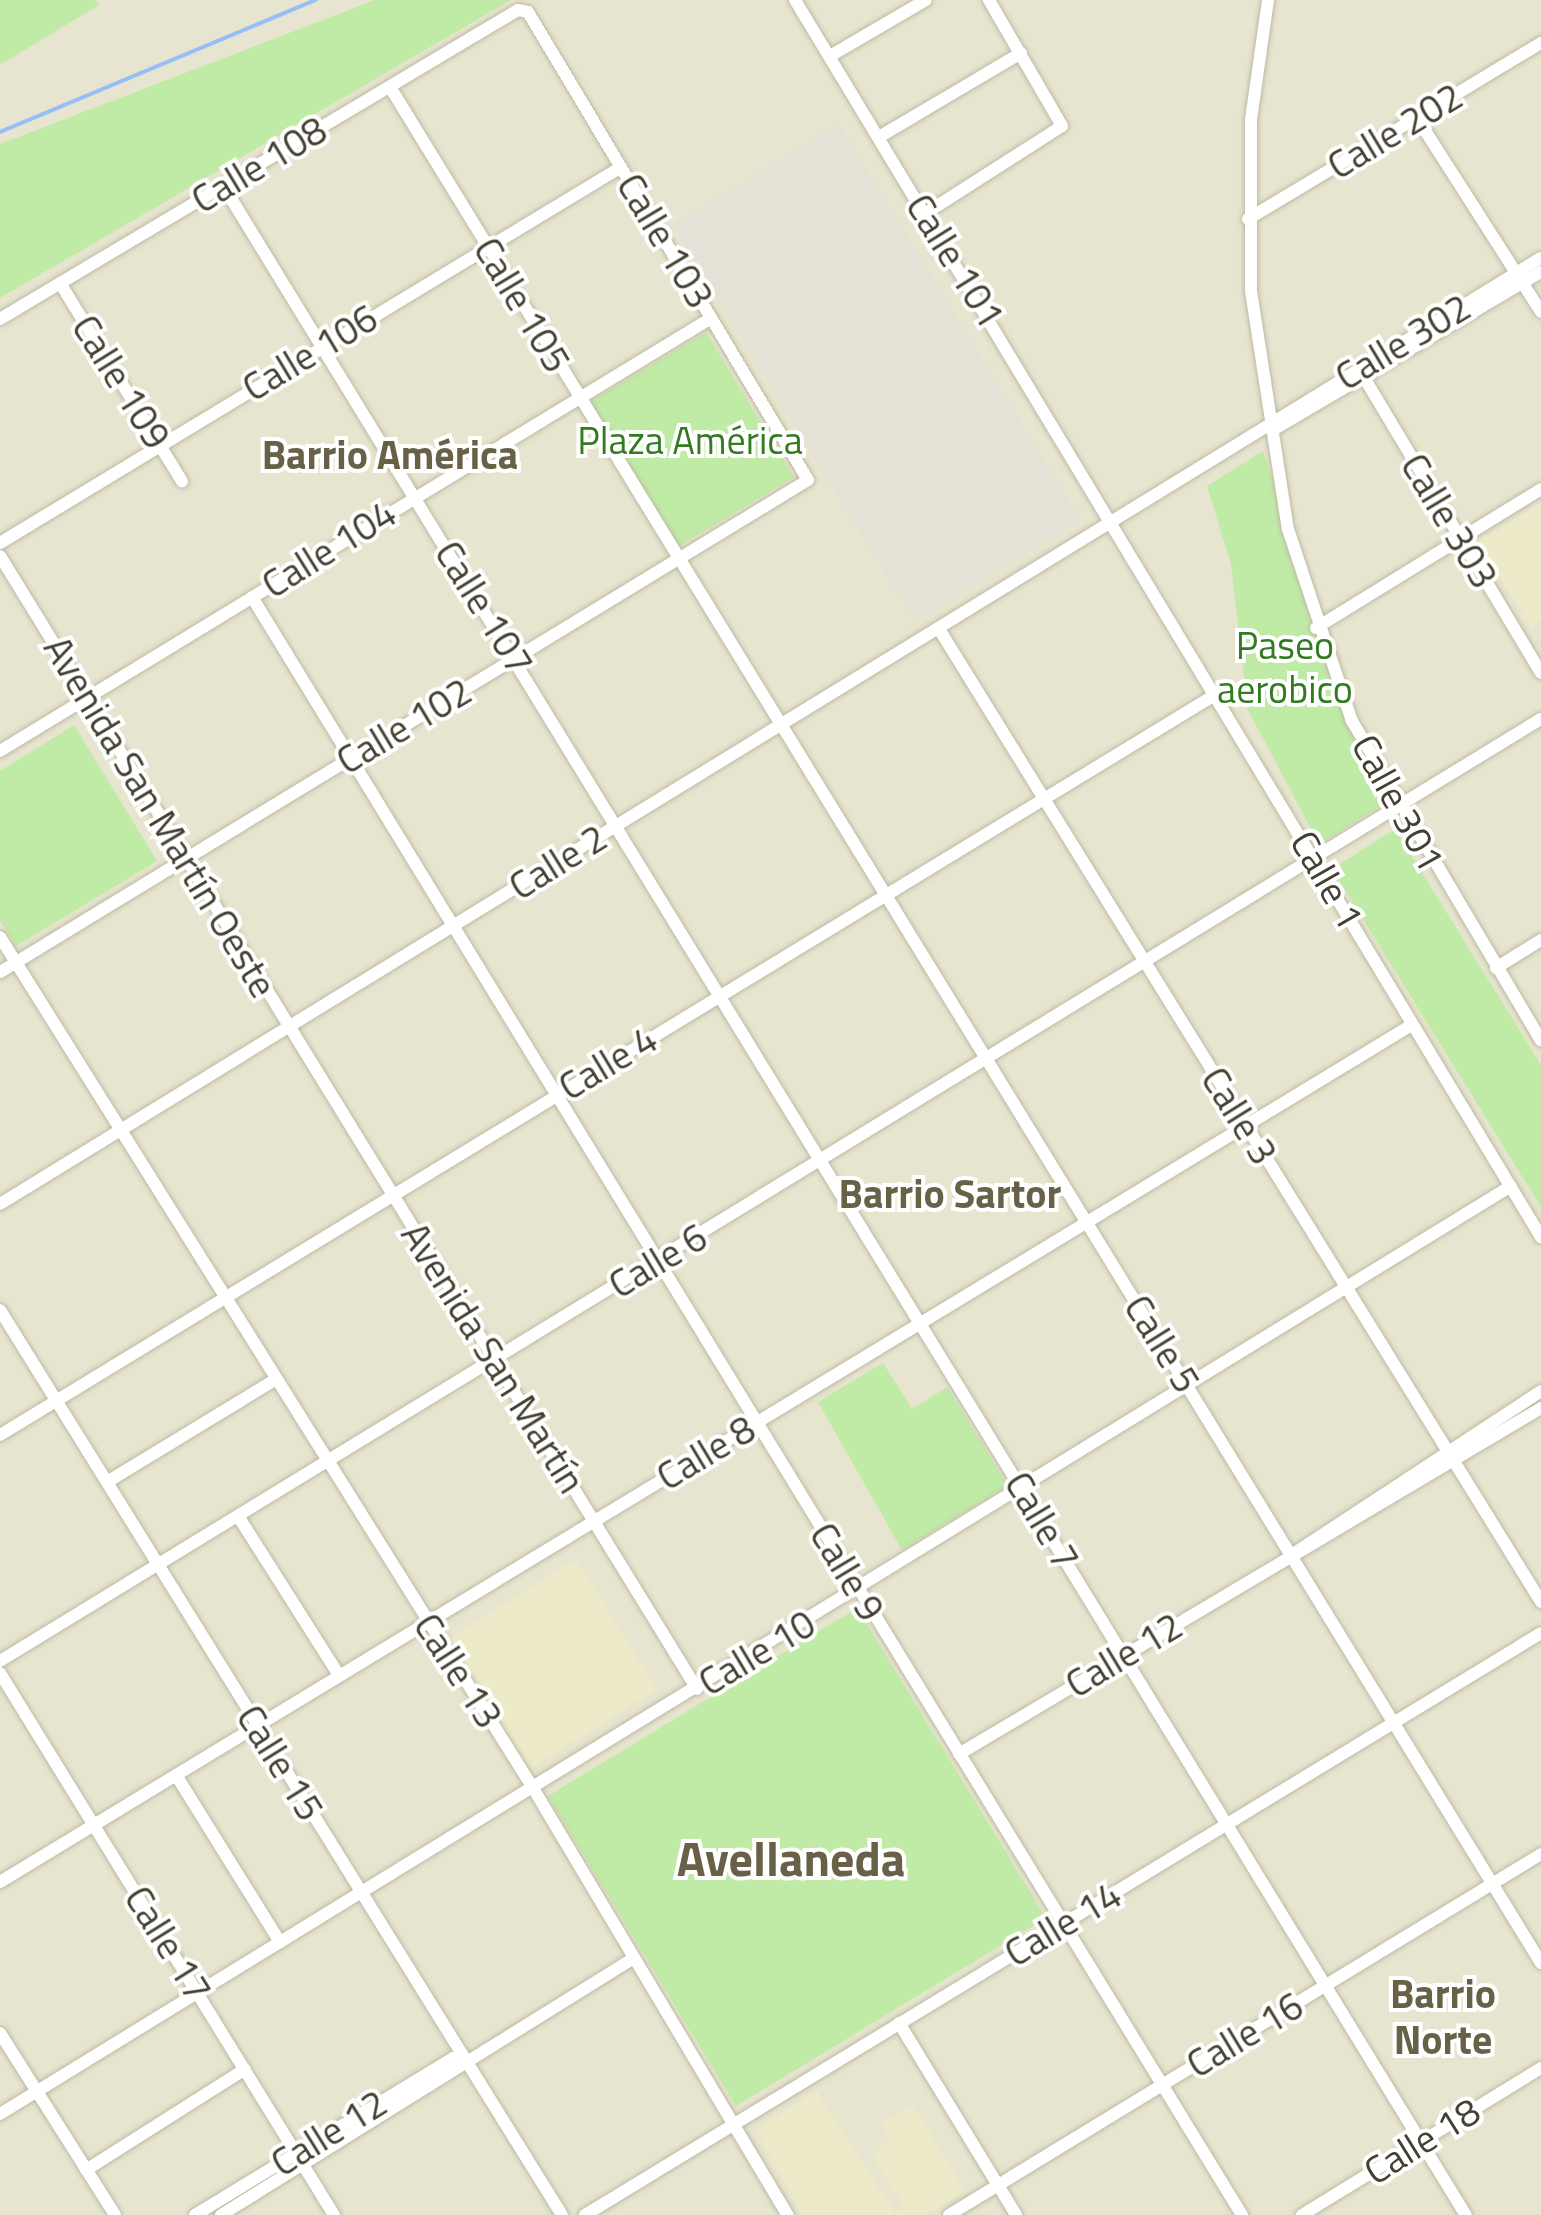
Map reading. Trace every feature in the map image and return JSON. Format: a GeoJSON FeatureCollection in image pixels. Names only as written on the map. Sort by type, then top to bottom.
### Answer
{"type":"FeatureCollection","features":[{"type":"Feature","properties":{"kind":"street","name":"Calle 101"},"geometry":{"type":"LineString","coordinates":[[796,0],[1117,521]]}},
{"type":"Feature","properties":{"kind":"street"},"geometry":{"type":"LineString","coordinates":[[830,56],[926,0]]}},
{"type":"Feature","properties":{"kind":"street"},"geometry":{"type":"LineString","coordinates":[[926,213],[1062,126],[989,0]]}},
{"type":"Feature","properties":{"kind":"street","name":"Calle 301"},"geometry":{"type":"LineString","coordinates":[[1268,0],[1248,219],[1269,430],[1316,628],[1398,809],[1541,1040]]}},
{"type":"Feature","properties":{"kind":"street","name":"Calle 108"},"geometry":{"type":"LineString","coordinates":[[0,319],[518,10]]}},
{"type":"Feature","properties":{"kind":"street","name":"Calle 103"},"geometry":{"type":"LineString","coordinates":[[518,10],[528,12],[808,480]]}},
{"type":"Feature","properties":{"kind":"street","name":"Calle 202"},"geometry":{"type":"LineString","coordinates":[[1248,219],[1541,42]]}},
{"type":"Feature","properties":{"kind":"street"},"geometry":{"type":"LineString","coordinates":[[879,137],[1021,53]]}},
{"type":"Feature","properties":{"kind":"street","name":"Calle 105"},"geometry":{"type":"LineString","coordinates":[[390,87],[778,728]]}},
{"type":"Feature","properties":{"kind":"street"},"geometry":{"type":"LineString","coordinates":[[1416,118],[1541,312]]}},
{"type":"Feature","properties":{"kind":"street","name":"Calle 106"},"geometry":{"type":"LineString","coordinates":[[0,543],[621,167]]}},
{"type":"Feature","properties":{"kind":"street","name":"Calle 107"},"geometry":{"type":"LineString","coordinates":[[224,186],[616,827]]}},
{"type":"Feature","properties":{"kind":"street","name":"Calle 302"},"geometry":{"type":"LineString","coordinates":[[1117,521],[1520,278],[1541,258]]}},
{"type":"Feature","properties":{"kind":"street","name":"Calle 302"},"geometry":{"type":"LineString","coordinates":[[1520,278],[1541,272]]}},
{"type":"Feature","properties":{"kind":"street","name":"Calle 109"},"geometry":{"type":"LineString","coordinates":[[60,284],[182,481]]}},
{"type":"Feature","properties":{"kind":"street","name":"Calle 104"},"geometry":{"type":"LineString","coordinates":[[0,751],[711,318]]}},
{"type":"Feature","properties":{"kind":"street","name":"Calle 303"},"geometry":{"type":"LineString","coordinates":[[1362,374],[1541,673]]}},
{"type":"Feature","properties":{"kind":"street","name":"Calle 102"},"geometry":{"type":"LineString","coordinates":[[0,972],[808,480]]}},
{"type":"Feature","properties":{"kind":"street"},"geometry":{"type":"LineString","coordinates":[[1316,628],[1541,489]]}},
{"type":"Feature","properties":{"kind":"street","name":"Calle 2"},"geometry":{"type":"LineString","coordinates":[[0,1204],[1117,521]]}},
{"type":"Feature","properties":{"kind":"street","name":"Calle 1"},"geometry":{"type":"LineString","coordinates":[[1117,521],[1541,1237]]}},
{"type":"Feature","properties":{"kind":"street","name":"Avenida San Martín Oeste"},"geometry":{"type":"LineString","coordinates":[[0,556],[288,1027]]}},
{"type":"Feature","properties":{"kind":"street"},"geometry":{"type":"LineString","coordinates":[[252,597],[451,928]]}},
{"type":"Feature","properties":{"kind":"street","name":"Calle 3"},"geometry":{"type":"LineString","coordinates":[[939,629],[1541,1602]]}},
{"type":"Feature","properties":{"kind":"street","name":"Calle 4"},"geometry":{"type":"LineString","coordinates":[[0,1434],[1218,693]]}},
{"type":"Feature","properties":{"kind":"street","name":"Calle 6"},"geometry":{"type":"LineString","coordinates":[[0,1661],[1145,966],[1541,719]]}},
{"type":"Feature","properties":{"kind":"street","name":"Calle 5"},"geometry":{"type":"LineString","coordinates":[[778,728],[1087,1222],[1541,1963]]}},
{"type":"Feature","properties":{"kind":"street","name":"Calle 7"},"geometry":{"type":"LineString","coordinates":[[616,827],[1466,2215]]}},
{"type":"Feature","properties":{"kind":"street","name":"Calle 9"},"geometry":{"type":"LineString","coordinates":[[451,928],[1242,2215]]}},
{"type":"Feature","properties":{"kind":"street","name":"Calle 13"},"geometry":{"type":"LineString","coordinates":[[0,937],[324,1464],[534,1788],[632,1959],[788,2215]]}},
{"type":"Feature","properties":{"kind":"street"},"geometry":{"type":"LineString","coordinates":[[1496,968],[1541,940]]}},
{"type":"Feature","properties":{"kind":"street","name":"Calle 8"},"geometry":{"type":"LineString","coordinates":[[0,1882],[1412,1024]]}},
{"type":"Feature","properties":{"kind":"street","name":"Avenida San Martín"},"geometry":{"type":"LineString","coordinates":[[288,1027],[697,1689]]}},
{"type":"Feature","properties":{"kind":"street","name":"Calle 10"},"geometry":{"type":"LineString","coordinates":[[0,2114],[858,1591],[1511,1186]]}},
{"type":"Feature","properties":{"kind":"street","name":"Calle 15"},"geometry":{"type":"LineString","coordinates":[[0,1310],[562,2215]]}},
{"type":"Feature","properties":{"kind":"street"},"geometry":{"type":"LineString","coordinates":[[107,1482],[272,1381]]}},
{"type":"Feature","properties":{"kind":"street","name":"Calle 12"},"geometry":{"type":"LineString","coordinates":[[959,1754],[1290,1556],[1450,1456],[1541,1391]]}},
{"type":"Feature","properties":{"kind":"street","name":"Calle 12"},"geometry":{"type":"LineString","coordinates":[[1450,1456],[1541,1408]]}},
{"type":"Feature","properties":{"kind":"street"},"geometry":{"type":"LineString","coordinates":[[238,1516],[339,1675]]}},
{"type":"Feature","properties":{"kind":"street","name":"Calle 14"},"geometry":{"type":"LineString","coordinates":[[585,2215],[1541,1634]]}},
{"type":"Feature","properties":{"kind":"street","name":"Calle 17"},"geometry":{"type":"LineString","coordinates":[[0,1673],[334,2215]]}},
{"type":"Feature","properties":{"kind":"street"},"geometry":{"type":"LineString","coordinates":[[176,1774],[280,1942]]}},
{"type":"Feature","properties":{"kind":"street","name":"Calle 16"},"geometry":{"type":"LineString","coordinates":[[949,2215],[1541,1854]]}},
{"type":"Feature","properties":{"kind":"street","name":"Calle 12"},"geometry":{"type":"LineString","coordinates":[[220,2215],[452,2058],[465,2059],[632,1959]]}},
{"type":"Feature","properties":{"kind":"street"},"geometry":{"type":"LineString","coordinates":[[899,2023],[1016,2215]]}},
{"type":"Feature","properties":{"kind":"street"},"geometry":{"type":"LineString","coordinates":[[0,2033],[115,2215]]}},
{"type":"Feature","properties":{"kind":"street","name":"Calle 18"},"geometry":{"type":"LineString","coordinates":[[1302,2215],[1541,2068]]}},
{"type":"Feature","properties":{"kind":"street"},"geometry":{"type":"LineString","coordinates":[[86,2170],[245,2069]]}},
{"type":"Feature","properties":{"kind":"street","name":"Calle 12"},"geometry":{"type":"LineString","coordinates":[[196,2215],[300,2159]]}},
{"type":"Feature","properties":{"kind":"shaded area"},"geometry":{"type":"Polygon","coordinates":[[[0,0],[1541,0],[1541,2215],[0,2215],[0,0]]]}},
{"type":"Feature","properties":{"kind":"shaded area"},"geometry":{"type":"Polygon","coordinates":[[[839,124],[1080,520],[914,620],[673,225],[839,124]]]}},
{"type":"Feature","properties":{"kind":"shaded area"},"geometry":{"type":"Polygon","coordinates":[[[1541,503],[1541,620],[1531,627],[1478,541],[1541,503]]]}},
{"type":"Feature","properties":{"kind":"shaded area"},"geometry":{"type":"Polygon","coordinates":[[[576,1559],[657,1689],[529,1770],[446,1640],[576,1559]]]}},
{"type":"Feature","properties":{"kind":"shaded area"},"geometry":{"type":"Polygon","coordinates":[[[817,2091],[895,2213],[904,2207],[872,2156],[889,2139],[881,2124],[913,2105],[965,2191],[926,2215],[803,2215],[755,2129],[817,2091]]]}},
{"type":"Feature","properties":{"kind":"green space"},"geometry":{"type":"Polygon","coordinates":[[[0,0],[96,0],[99,5],[0,65],[0,0]]]}},
{"type":"Feature","properties":{"kind":"green space"},"geometry":{"type":"Polygon","coordinates":[[[375,0],[511,0],[0,298],[0,144],[375,0]]]}},
{"type":"Feature","properties":{"kind":"green space","name":"Plaza América"},"geometry":{"type":"Polygon","coordinates":[[[706,332],[794,477],[674,549],[586,404],[706,332]]]}},
{"type":"Feature","properties":{"kind":"green space","name":"Paseo aerobico"},"geometry":{"type":"Polygon","coordinates":[[[1263,451],[1382,805],[1319,844],[1248,710],[1231,564],[1207,486],[1263,451]]]}},
{"type":"Feature","properties":{"kind":"green space"},"geometry":{"type":"Polygon","coordinates":[[[74,725],[157,861],[16,946],[0,920],[0,771],[74,725]]]}},
{"type":"Feature","properties":{"kind":"green space"},"geometry":{"type":"Polygon","coordinates":[[[1395,829],[1541,1065],[1541,1207],[1332,869],[1395,829]]]}},
{"type":"Feature","properties":{"kind":"green space"},"geometry":{"type":"Polygon","coordinates":[[[883,1363],[912,1409],[947,1387],[1008,1486],[902,1550],[818,1402],[883,1363]]]}},
{"type":"Feature","properties":{"kind":"green space"},"geometry":{"type":"Polygon","coordinates":[[[857,1608],[1046,1918],[736,2106],[548,1796],[857,1608]]]}},
{"type":"Feature","properties":{"kind":"waterway"},"geometry":{"type":"LineString","coordinates":[[0,132],[316,0]]}},
{"type":"Feature","properties":{"kind":"district","name":"Barrio América"},"geometry":{"type":"Point","coordinates":[390,455]}},
{"type":"Feature","properties":{"kind":"district","name":"Barrio Sartor"},"geometry":{"type":"Point","coordinates":[950,1194]}},
{"type":"Feature","properties":{"kind":"district","name":"Avellaneda"},"geometry":{"type":"Point","coordinates":[791,1859]}},
{"type":"Feature","properties":{"kind":"district","name":"Barrio Norte"},"geometry":{"type":"Point","coordinates":[1443,2017]}}]}
